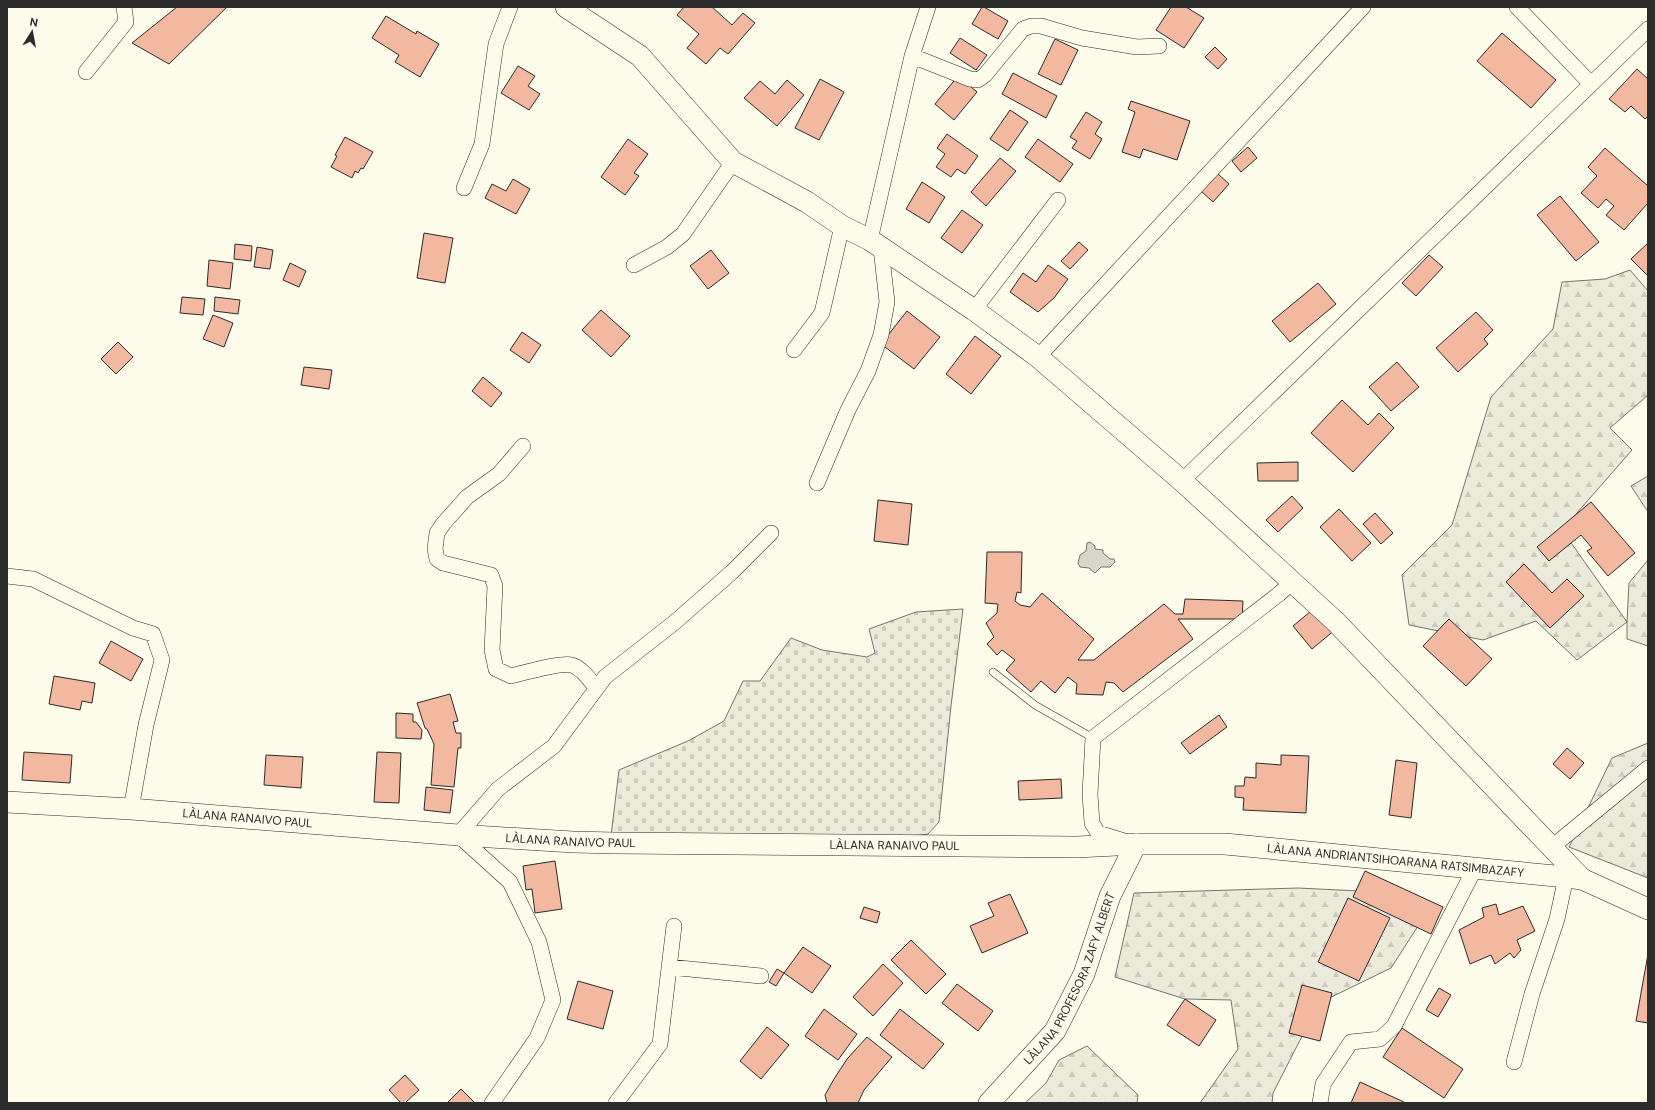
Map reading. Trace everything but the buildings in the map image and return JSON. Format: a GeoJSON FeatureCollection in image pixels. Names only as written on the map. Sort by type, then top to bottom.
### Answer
{"type":"FeatureCollection","features":[{"type":"Feature","properties":{"kind":"street"},"geometry":{"type":"LineString","coordinates":[[86,72],[126,22],[124,7]]}},
{"type":"Feature","properties":{"kind":"street"},"geometry":{"type":"LineString","coordinates":[[464,188],[482,144],[496,44],[510,7]]}},
{"type":"Feature","properties":{"kind":"street"},"geometry":{"type":"LineString","coordinates":[[566,7],[640,56],[733,162],[807,202],[842,226],[875,244],[974,310],[1038,357],[1182,481],[1336,622],[1552,847],[1574,878],[1557,919],[1532,994],[1514,1062]]}},
{"type":"Feature","properties":{"kind":"street"},"geometry":{"type":"LineString","coordinates":[[817,483],[848,410],[868,371],[881,335],[886,302],[875,244],[912,56],[928,7]]}},
{"type":"Feature","properties":{"kind":"street"},"geometry":{"type":"LineString","coordinates":[[1038,357],[1363,7]]}},
{"type":"Feature","properties":{"kind":"street"},"geometry":{"type":"LineString","coordinates":[[1517,7],[1591,84]]}},
{"type":"Feature","properties":{"kind":"street"},"geometry":{"type":"LineString","coordinates":[[912,56],[970,79],[978,80],[985,75],[1023,29],[1031,26],[1041,26],[1082,38],[1137,47],[1159,46]]}},
{"type":"Feature","properties":{"kind":"street"},"geometry":{"type":"LineString","coordinates":[[1182,481],[1591,84],[1646,34]]}},
{"type":"Feature","properties":{"kind":"street"},"geometry":{"type":"LineString","coordinates":[[634,265],[667,247],[683,234],[733,162]]}},
{"type":"Feature","properties":{"kind":"street"},"geometry":{"type":"LineString","coordinates":[[974,310],[1058,200]]}},
{"type":"Feature","properties":{"kind":"street"},"geometry":{"type":"LineString","coordinates":[[794,350],[822,313],[842,226]]}},
{"type":"Feature","properties":{"kind":"street"},"geometry":{"type":"LineString","coordinates":[[522,446],[499,474],[467,497],[443,524],[437,533],[435,549],[437,559],[443,563],[491,575],[495,586],[492,650],[496,669],[511,676],[545,667],[571,665],[585,673],[596,688]]}},
{"type":"Feature","properties":{"kind":"street"},"geometry":{"type":"LineString","coordinates":[[492,1103],[537,1038],[553,1000],[539,942],[510,882],[458,835],[498,789],[554,746],[605,677],[675,622],[727,577],[771,533]]}},
{"type":"Feature","properties":{"kind":"street"},"geometry":{"type":"LineString","coordinates":[[7,576],[33,579],[133,628],[153,634],[162,660],[146,725],[131,809]]}},
{"type":"Feature","properties":{"kind":"street"},"geometry":{"type":"LineString","coordinates":[[1136,844],[1098,833],[1092,823],[1090,794],[1093,738],[1279,594],[1292,582]]}},
{"type":"Feature","properties":{"kind":"street"},"geometry":{"type":"LineString","coordinates":[[1552,847],[1648,768]]}},
{"type":"Feature","properties":{"kind":"street","name":"LÀLANA RANAIVO PAUL"},"geometry":{"type":"LineString","coordinates":[[7,802],[131,809],[458,835],[615,843],[1077,847],[1136,844]]}},
{"type":"Feature","properties":{"kind":"street","name":"LÀLANA ANDRIANTSIHOARANA RATSIMBAZAFY"},"geometry":{"type":"LineString","coordinates":[[1136,844],[1226,844],[1574,878],[1648,909]]}},
{"type":"Feature","properties":{"kind":"street","name":"LÀLANA PROFESORA ZAFY ALBERT"},"geometry":{"type":"LineString","coordinates":[[989,1103],[1055,1031],[1084,974],[1110,896],[1136,844]]}},
{"type":"Feature","properties":{"kind":"street"},"geometry":{"type":"LineString","coordinates":[[1320,1103],[1323,1084],[1351,1042],[1380,1039],[1394,1026],[1475,868]]}},
{"type":"Feature","properties":{"kind":"street"},"geometry":{"type":"LineString","coordinates":[[616,1103],[660,1044],[674,926]]}},
{"type":"Feature","properties":{"kind":"street"},"geometry":{"type":"LineString","coordinates":[[669,967],[761,976]]}},
{"type":"Feature","properties":{"kind":"lane"},"geometry":{"type":"LineString","coordinates":[[993,672],[1035,706],[1093,738]]}},
{"type":"Feature","properties":{"kind":"green space"},"geometry":{"type":"Polygon","coordinates":[[[1630,270],[1648,291],[1648,395],[1610,428],[1632,450],[1562,530],[1627,622],[1577,660],[1536,621],[1483,640],[1409,625],[1402,575],[1452,525],[1491,397],[1553,329],[1562,282],[1605,279],[1630,270]]]}},
{"type":"Feature","properties":{"kind":"green space"},"geometry":{"type":"Polygon","coordinates":[[[1648,476],[1648,512],[1631,486],[1648,476]]]}},
{"type":"Feature","properties":{"kind":"green space"},"geometry":{"type":"Polygon","coordinates":[[[1648,560],[1648,646],[1627,639],[1629,583],[1648,560]]]}},
{"type":"Feature","properties":{"kind":"green space"},"geometry":{"type":"Polygon","coordinates":[[[963,609],[939,822],[928,834],[885,840],[611,836],[619,770],[688,741],[724,721],[743,681],[760,681],[791,638],[822,650],[867,657],[875,653],[869,629],[916,612],[963,609]]]}},
{"type":"Feature","properties":{"kind":"green space"},"geometry":{"type":"Polygon","coordinates":[[[1648,743],[1648,878],[1569,847],[1612,758],[1648,743]]]}},
{"type":"Feature","properties":{"kind":"green space"},"geometry":{"type":"Polygon","coordinates":[[[1298,888],[1380,892],[1420,923],[1391,968],[1319,1003],[1273,1093],[1272,1103],[1200,1103],[1238,1049],[1231,1000],[1185,999],[1115,977],[1134,893],[1298,888]]]}},
{"type":"Feature","properties":{"kind":"green space"},"geometry":{"type":"Polygon","coordinates":[[[1087,1046],[1138,1095],[1137,1103],[1025,1103],[1046,1083],[1059,1060],[1087,1046]]]}},
{"type":"Feature","properties":{"kind":"shaded area"},"geometry":{"type":"Polygon","coordinates":[[[1090,542],[1095,546],[1095,549],[1103,550],[1103,553],[1110,559],[1114,559],[1115,562],[1110,567],[1101,567],[1095,573],[1089,568],[1080,567],[1078,563],[1080,555],[1086,551],[1087,543],[1090,542]]]}}]}
